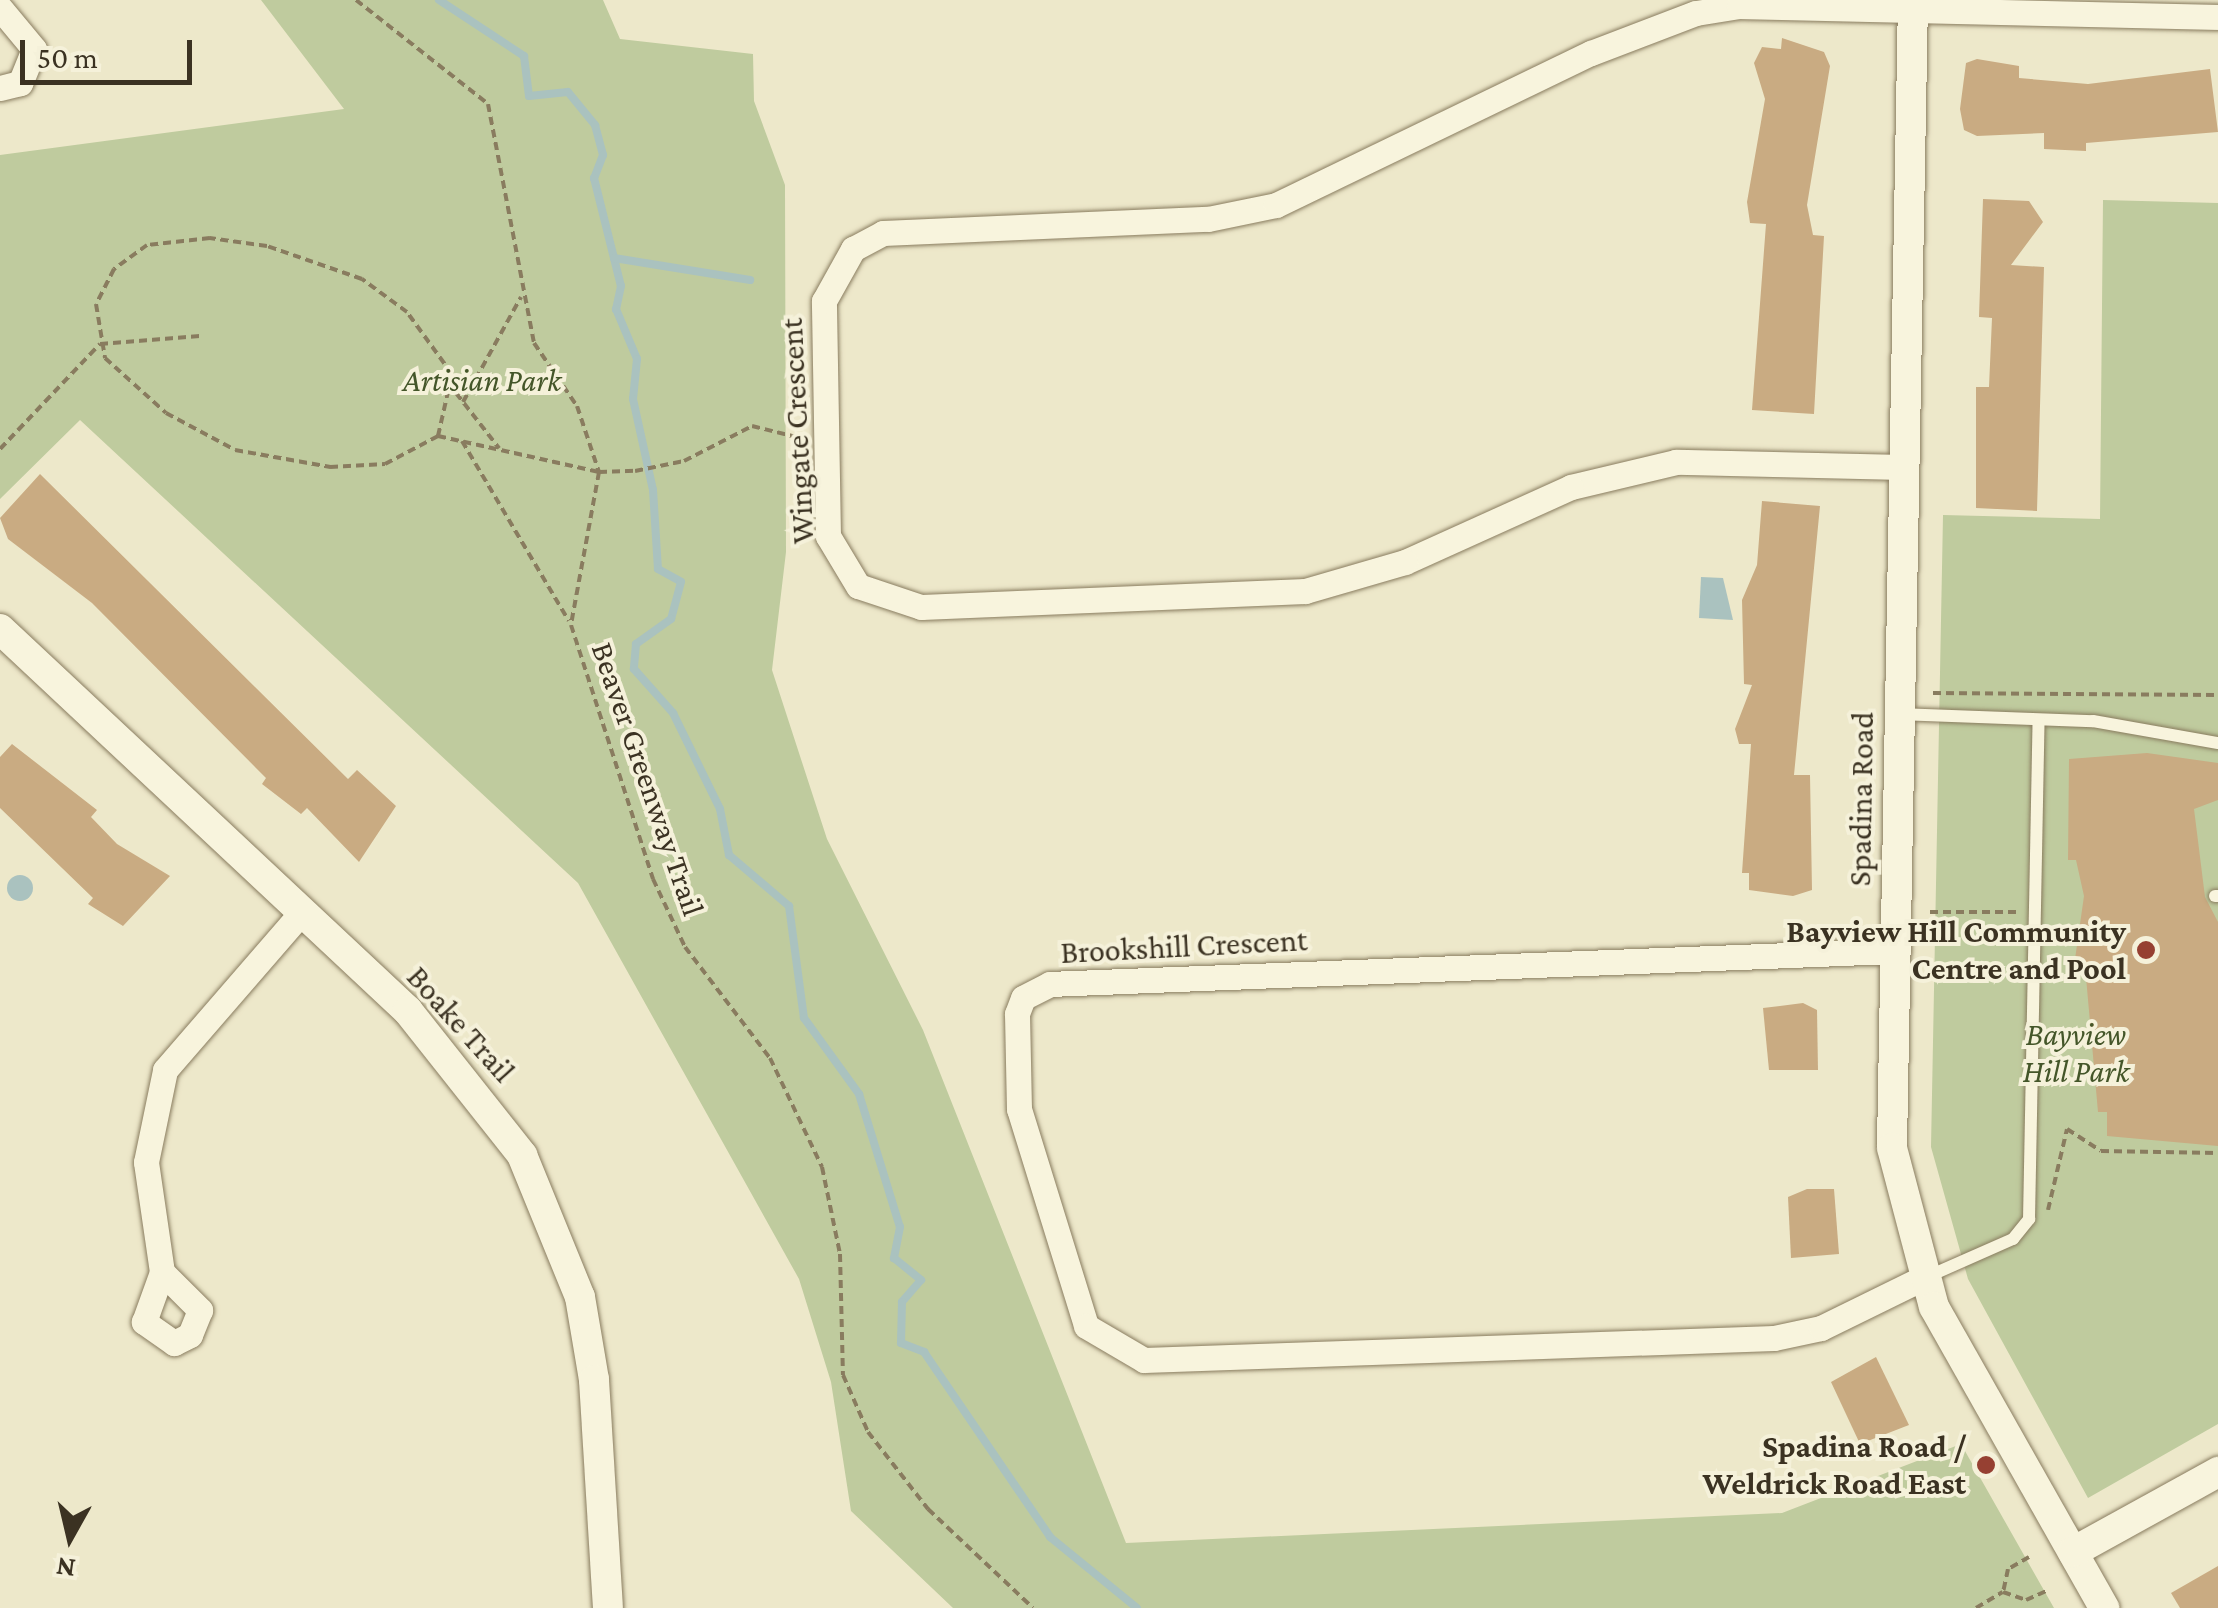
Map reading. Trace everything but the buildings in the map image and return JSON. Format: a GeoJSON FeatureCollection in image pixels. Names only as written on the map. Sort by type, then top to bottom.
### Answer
{"type":"FeatureCollection","features":[{"type":"Feature","properties":{"kind":"street","name":"Wingate Crescent"},"geometry":{"type":"LineString","coordinates":[[1903,467],[1676,462],[1571,487],[1419,556],[1305,591],[922,607],[884,601],[835,558],[826,445],[824,301],[853,249],[883,233],[1208,218],[1276,205],[1592,52],[1696,13],[1913,6],[2218,17]]}},
{"type":"Feature","properties":{"kind":"street","name":"Spadina Road"},"geometry":{"type":"LineString","coordinates":[[1913,6],[1892,951],[1892,1148],[1924,1278],[2104,1608]]}},
{"type":"Feature","properties":{"kind":"street"},"geometry":{"type":"LineString","coordinates":[[0,8],[34,49],[28,72],[0,88]]}},
{"type":"Feature","properties":{"kind":"street","name":"Boake Trail"},"geometry":{"type":"LineString","coordinates":[[0,629],[468,1076],[543,1197],[580,1297],[594,1380],[608,1608]]}},
{"type":"Feature","properties":{"kind":"street"},"geometry":{"type":"LineString","coordinates":[[162,1272],[146,1162],[164,1070],[300,914]]}},
{"type":"Feature","properties":{"kind":"street","name":"Brookshill Crescent"},"geometry":{"type":"LineString","coordinates":[[1892,951],[1050,984],[1023,998],[1017,1014],[1019,1109],[1086,1326],[1144,1360],[1774,1338],[1821,1328],[1924,1278]]}},
{"type":"Feature","properties":{"kind":"street"},"geometry":{"type":"LineString","coordinates":[[2073,1552],[2218,1472]]}},
{"type":"Feature","properties":{"kind":"lane"},"geometry":{"type":"LineString","coordinates":[[1897,714],[2039,720],[2218,744]]}},
{"type":"Feature","properties":{"kind":"lane"},"geometry":{"type":"LineString","coordinates":[[1924,1278],[2013,1239],[2028,1220],[2039,720]]}},
{"type":"Feature","properties":{"kind":"path","name":"Beaver Greenway Trail"},"geometry":{"type":"LineString","coordinates":[[356,0],[488,104],[521,296],[534,343],[577,406],[599,472],[571,625],[653,879],[685,947],[770,1058],[822,1167],[840,1254],[844,1375],[868,1432],[928,1509],[1033,1608]]}},
{"type":"Feature","properties":{"kind":"path"},"geometry":{"type":"LineString","coordinates":[[499,448],[454,390],[441,354],[408,312],[362,279],[266,246],[210,238],[147,245],[114,269],[96,304],[100,344],[166,413],[234,450],[330,467],[385,464],[438,436],[599,472],[635,471],[668,464],[752,426],[826,445]]}},
{"type":"Feature","properties":{"kind":"path"},"geometry":{"type":"LineString","coordinates":[[463,402],[521,296]]}},
{"type":"Feature","properties":{"kind":"path"},"geometry":{"type":"LineString","coordinates":[[0,448],[100,344],[200,336]]}},
{"type":"Feature","properties":{"kind":"path"},"geometry":{"type":"LineString","coordinates":[[438,436],[454,390]]}},
{"type":"Feature","properties":{"kind":"path"},"geometry":{"type":"LineString","coordinates":[[462,441],[571,625]]}},
{"type":"Feature","properties":{"kind":"path"},"geometry":{"type":"LineString","coordinates":[[1932,693],[2218,696]]}},
{"type":"Feature","properties":{"kind":"path"},"geometry":{"type":"LineString","coordinates":[[1930,912],[2036,912]]}},
{"type":"Feature","properties":{"kind":"path"},"geometry":{"type":"LineString","coordinates":[[2042,1229],[2067,1130],[2101,1151],[2218,1153]]}},
{"type":"Feature","properties":{"kind":"path"},"geometry":{"type":"LineString","coordinates":[[1976,1608],[2003,1592],[2008,1569],[2028,1557]]}},
{"type":"Feature","properties":{"kind":"path"},"geometry":{"type":"LineString","coordinates":[[2003,1592],[2026,1600],[2048,1590]]}},
{"type":"Feature","properties":{"kind":"green space","name":"Artisian Park"},"geometry":{"type":"Polygon","coordinates":[[[261,0],[603,0],[620,39],[753,54],[754,101],[785,185],[786,552],[772,670],[827,839],[923,1030],[1126,1543],[1782,1513],[1961,1444],[2054,1608],[953,1608],[851,1511],[831,1382],[799,1279],[578,883],[80,420],[0,499],[0,155],[344,109],[261,0]]]}},
{"type":"Feature","properties":{"kind":"green space","name":"Bayview Hill Park"},"geometry":{"type":"Polygon","coordinates":[[[2103,200],[2218,203],[2218,1424],[2088,1498],[1968,1279],[1931,1147],[1943,515],[2100,519],[2103,200]]]}},
{"type":"Feature","properties":{"kind":"water"},"geometry":{"type":"Polygon","coordinates":[[[1701,577],[1723,578],[1733,620],[1699,618],[1701,577]]]}},
{"type":"Feature","properties":{"kind":"water"},"geometry":{"type":"Polygon","coordinates":[[[20,875],[29,879],[33,888],[29,897],[20,901],[11,897],[7,888],[11,879],[20,875]]]}},
{"type":"Feature","properties":{"kind":"waterway"},"geometry":{"type":"LineString","coordinates":[[439,0],[524,56],[529,96],[568,92],[595,125],[603,155],[594,178],[621,286],[616,309],[637,359],[633,399],[653,490],[658,569],[681,582],[671,619],[636,644],[634,669],[673,713],[720,809],[729,855],[789,906],[804,1018],[859,1094],[900,1227],[894,1258],[921,1280],[902,1302],[901,1343],[924,1352],[1050,1537],[1137,1608]]}},
{"type":"Feature","properties":{"kind":"waterway"},"geometry":{"type":"LineString","coordinates":[[614,258],[750,280]]}},
{"type":"Feature","properties":{"kind":"place","name":"Bayview Hill Community Centre and Pool"},"geometry":{"type":"Point","coordinates":[2146,950]}},
{"type":"Feature","properties":{"kind":"place","name":"Spadina Road / Weldrick Road East"},"geometry":{"type":"Point","coordinates":[1986,1465]}}]}
